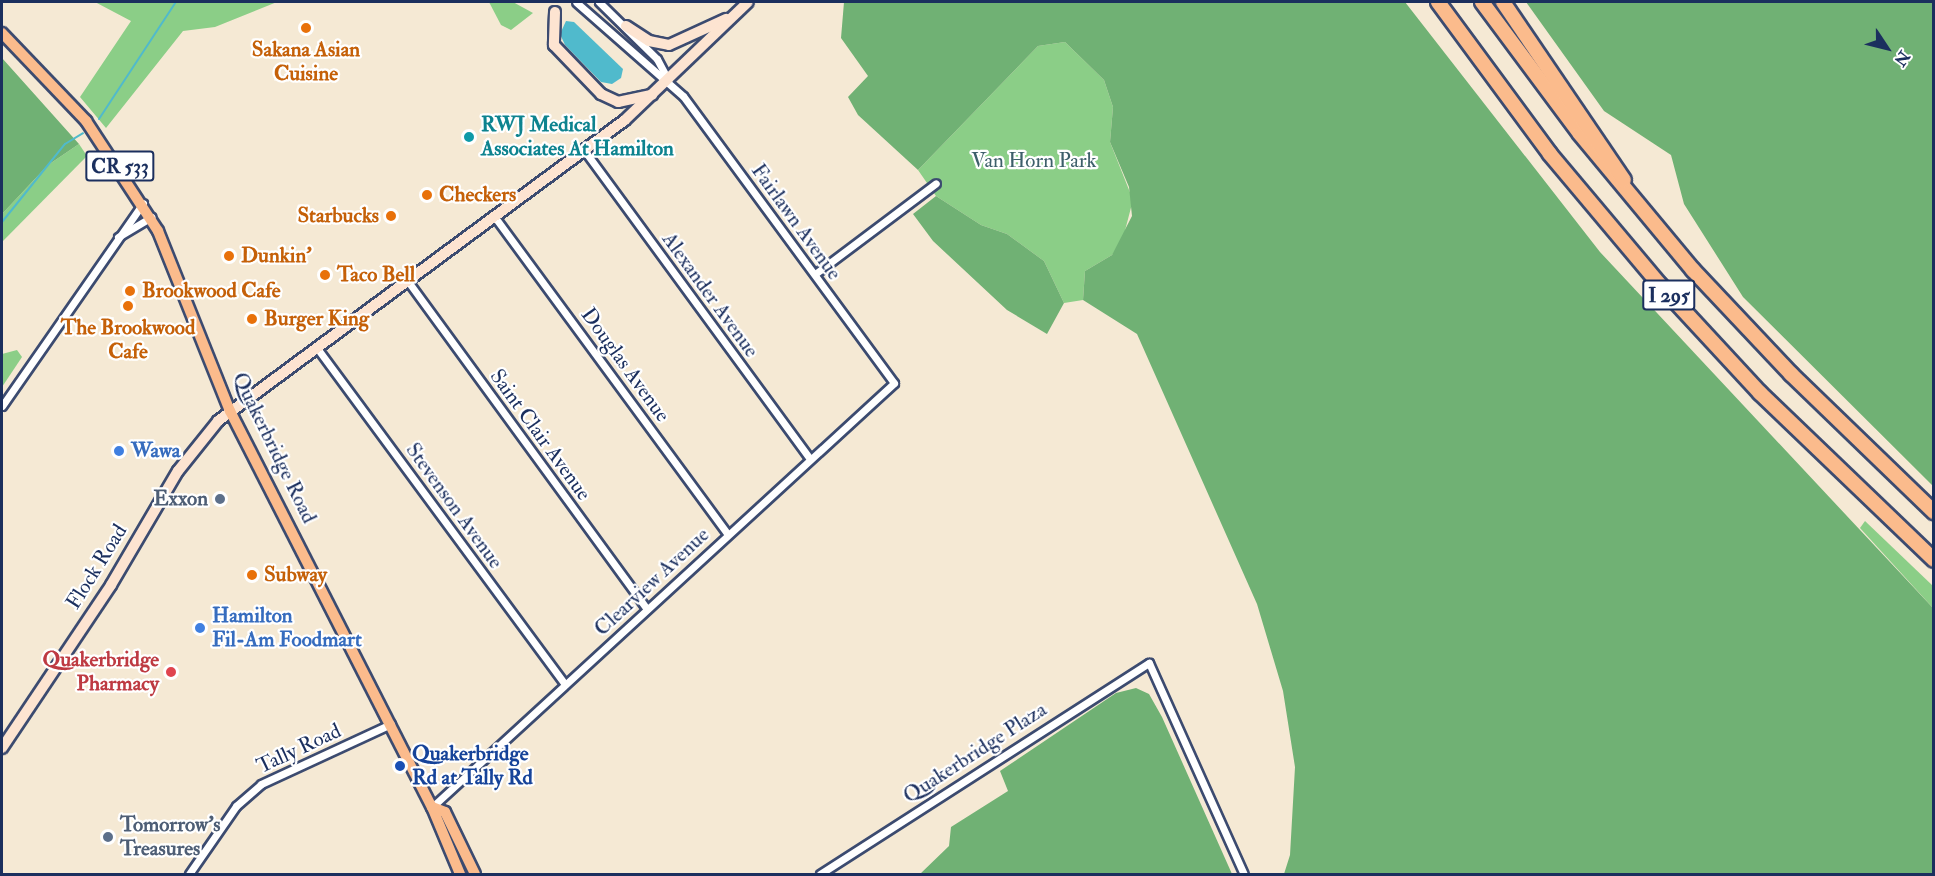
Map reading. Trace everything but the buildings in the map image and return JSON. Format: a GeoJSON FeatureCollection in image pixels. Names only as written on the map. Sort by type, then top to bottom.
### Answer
{"type":"FeatureCollection","features":[{"type":"Feature","properties":{"kind":"highway"},"geometry":{"type":"LineString","coordinates":[[1426,2],[1470,47]]}},
{"type":"Feature","properties":{"kind":"highway","name":"I 295"},"geometry":{"type":"LineString","coordinates":[[1438,2],[1578,189],[1694,323],[1934,560]]}},
{"type":"Feature","properties":{"kind":"highway","name":"I 295"},"geometry":{"type":"LineString","coordinates":[[1482,2],[1636,203],[1755,336],[1934,512]]}},
{"type":"Feature","properties":{"kind":"highway"},"geometry":{"type":"LineString","coordinates":[[1503,2],[1616,162],[1636,203]]}},
{"type":"Feature","properties":{"kind":"main road","name":"Flock Road"},"geometry":{"type":"LineString","coordinates":[[2,748],[111,585],[178,471],[230,411],[655,95],[748,2]]}},
{"type":"Feature","properties":{"kind":"main road"},"geometry":{"type":"LineString","coordinates":[[555,12],[554,45],[601,94],[618,102],[655,95]]}},
{"type":"Feature","properties":{"kind":"main road"},"geometry":{"type":"LineString","coordinates":[[626,26],[649,41],[669,45],[734,15]]}},
{"type":"Feature","properties":{"kind":"main road","name":"Quakerbridge Road"},"geometry":{"type":"LineString","coordinates":[[2,33],[86,122],[151,217],[189,296],[230,411],[391,724],[432,807],[460,874]]}},
{"type":"Feature","properties":{"kind":"main road","name":"Quakerbridge Road"},"geometry":{"type":"LineString","coordinates":[[432,807],[445,812],[475,874]]}},
{"type":"Feature","properties":{"kind":"street","name":"Fairlawn Avenue"},"geometry":{"type":"LineString","coordinates":[[576,2],[669,82]]}},
{"type":"Feature","properties":{"kind":"street","name":"Fairlawn Avenue"},"geometry":{"type":"LineString","coordinates":[[599,2],[657,58],[669,82],[815,274],[894,383]]}},
{"type":"Feature","properties":{"kind":"street","name":"Alexander Avenue"},"geometry":{"type":"LineString","coordinates":[[584,150],[810,459]]}},
{"type":"Feature","properties":{"kind":"street"},"geometry":{"type":"LineString","coordinates":[[815,274],[936,183]]}},
{"type":"Feature","properties":{"kind":"street"},"geometry":{"type":"LineString","coordinates":[[2,406],[143,203]]}},
{"type":"Feature","properties":{"kind":"street","name":"Douglas Avenue"},"geometry":{"type":"LineString","coordinates":[[494,216],[728,534]]}},
{"type":"Feature","properties":{"kind":"street"},"geometry":{"type":"LineString","coordinates":[[118,237],[151,217]]}},
{"type":"Feature","properties":{"kind":"street","name":"Saint Clair Avenue"},"geometry":{"type":"LineString","coordinates":[[407,280],[647,609]]}},
{"type":"Feature","properties":{"kind":"street","name":"Stevenson Avenue"},"geometry":{"type":"LineString","coordinates":[[317,348],[565,684]]}},
{"type":"Feature","properties":{"kind":"street","name":"Clearview Avenue"},"geometry":{"type":"LineString","coordinates":[[432,807],[894,383]]}},
{"type":"Feature","properties":{"kind":"street","name":"Quakerbridge Plaza"},"geometry":{"type":"LineString","coordinates":[[820,874],[1149,663],[1244,874]]}},
{"type":"Feature","properties":{"kind":"street","name":"Tally Road"},"geometry":{"type":"LineString","coordinates":[[189,874],[236,806],[261,784],[391,724]]}},
{"type":"Feature","properties":{"kind":"green space"},"geometry":{"type":"Polygon","coordinates":[[[95,2],[277,2],[215,27],[183,31],[106,128],[80,97],[131,21],[95,2]]]}},
{"type":"Feature","properties":{"kind":"green space"},"geometry":{"type":"Polygon","coordinates":[[[489,2],[513,2],[533,13],[511,30],[501,25],[489,2]]]}},
{"type":"Feature","properties":{"kind":"green space"},"geometry":{"type":"Polygon","coordinates":[[[844,2],[1405,2],[1600,252],[1933,608],[1933,874],[1284,874],[1290,855],[1295,767],[1283,691],[1257,604],[1137,334],[1083,300],[1085,271],[1112,255],[1132,216],[1129,187],[1110,142],[1113,107],[1104,80],[1065,42],[1038,46],[918,170],[858,115],[848,97],[868,76],[841,38],[844,2]]]}},
{"type":"Feature","properties":{"kind":"green space"},"geometry":{"type":"Polygon","coordinates":[[[1526,2],[1933,2],[1933,486],[1743,297],[1684,204],[1671,155],[1604,111],[1526,2]]]}},
{"type":"Feature","properties":{"kind":"green space","name":"Van Horn Park"},"geometry":{"type":"Polygon","coordinates":[[[1065,42],[1104,80],[1113,107],[1110,142],[1133,200],[1122,242],[1112,255],[1085,271],[1083,300],[1064,303],[1044,261],[1007,234],[981,225],[936,196],[918,170],[1038,46],[1065,42]]]}},
{"type":"Feature","properties":{"kind":"green space"},"geometry":{"type":"Polygon","coordinates":[[[2,58],[79,144],[48,165],[2,214],[2,58]]]}},
{"type":"Feature","properties":{"kind":"green space"},"geometry":{"type":"Polygon","coordinates":[[[79,144],[87,156],[2,242],[2,214],[48,165],[79,144]]]}},
{"type":"Feature","properties":{"kind":"green space"},"geometry":{"type":"Polygon","coordinates":[[[936,196],[981,225],[1007,234],[1044,261],[1064,303],[1047,334],[1007,310],[933,241],[913,214],[936,196]]]}},
{"type":"Feature","properties":{"kind":"green space"},"geometry":{"type":"Polygon","coordinates":[[[17,350],[22,357],[2,387],[2,354],[17,350]]]}},
{"type":"Feature","properties":{"kind":"green space"},"geometry":{"type":"Polygon","coordinates":[[[1865,521],[1933,586],[1933,608],[1860,528],[1865,521]]]}},
{"type":"Feature","properties":{"kind":"green space"},"geometry":{"type":"Polygon","coordinates":[[[1136,688],[1149,694],[1162,717],[1232,874],[920,874],[949,846],[951,827],[1008,791],[1000,771],[1116,693],[1136,688]]]}},
{"type":"Feature","properties":{"kind":"water"},"geometry":{"type":"Polygon","coordinates":[[[566,21],[574,22],[623,69],[621,78],[612,84],[601,82],[565,45],[560,34],[566,21]]]}},
{"type":"Feature","properties":{"kind":"waterway"},"geometry":{"type":"LineString","coordinates":[[99,119],[176,2]]}},
{"type":"Feature","properties":{"kind":"waterway"},"geometry":{"type":"LineString","coordinates":[[2,222],[65,144],[83,133]]}},
{"type":"Feature","properties":{"kind":"place","name":"Sakana Asian Cuisine"},"geometry":{"type":"Point","coordinates":[306,28]}},
{"type":"Feature","properties":{"kind":"place","name":"RWJ Medical Associates At Hamilton"},"geometry":{"type":"Point","coordinates":[469,137]}},
{"type":"Feature","properties":{"kind":"place","name":"Checkers"},"geometry":{"type":"Point","coordinates":[427,195]}},
{"type":"Feature","properties":{"kind":"place","name":"Starbucks"},"geometry":{"type":"Point","coordinates":[391,216]}},
{"type":"Feature","properties":{"kind":"place","name":"Dunkin'"},"geometry":{"type":"Point","coordinates":[229,256]}},
{"type":"Feature","properties":{"kind":"place","name":"Taco Bell"},"geometry":{"type":"Point","coordinates":[325,275]}},
{"type":"Feature","properties":{"kind":"place","name":"Brookwood Cafe"},"geometry":{"type":"Point","coordinates":[130,291]}},
{"type":"Feature","properties":{"kind":"place","name":"The Brookwood Cafe"},"geometry":{"type":"Point","coordinates":[128,306]}},
{"type":"Feature","properties":{"kind":"place","name":"Burger King"},"geometry":{"type":"Point","coordinates":[252,319]}},
{"type":"Feature","properties":{"kind":"place","name":"Wawa"},"geometry":{"type":"Point","coordinates":[119,451]}},
{"type":"Feature","properties":{"kind":"place","name":"Exxon"},"geometry":{"type":"Point","coordinates":[220,499]}},
{"type":"Feature","properties":{"kind":"place","name":"Subway"},"geometry":{"type":"Point","coordinates":[252,575]}},
{"type":"Feature","properties":{"kind":"place","name":"Hamilton Fil-Am Foodmart"},"geometry":{"type":"Point","coordinates":[200,628]}},
{"type":"Feature","properties":{"kind":"place","name":"Quakerbridge Pharmacy"},"geometry":{"type":"Point","coordinates":[171,672]}},
{"type":"Feature","properties":{"kind":"place","name":"Quakerbridge Rd at Tally Rd"},"geometry":{"type":"Point","coordinates":[400,766]}},
{"type":"Feature","properties":{"kind":"place","name":"Tomorrow's Treasures"},"geometry":{"type":"Point","coordinates":[108,837]}}]}
